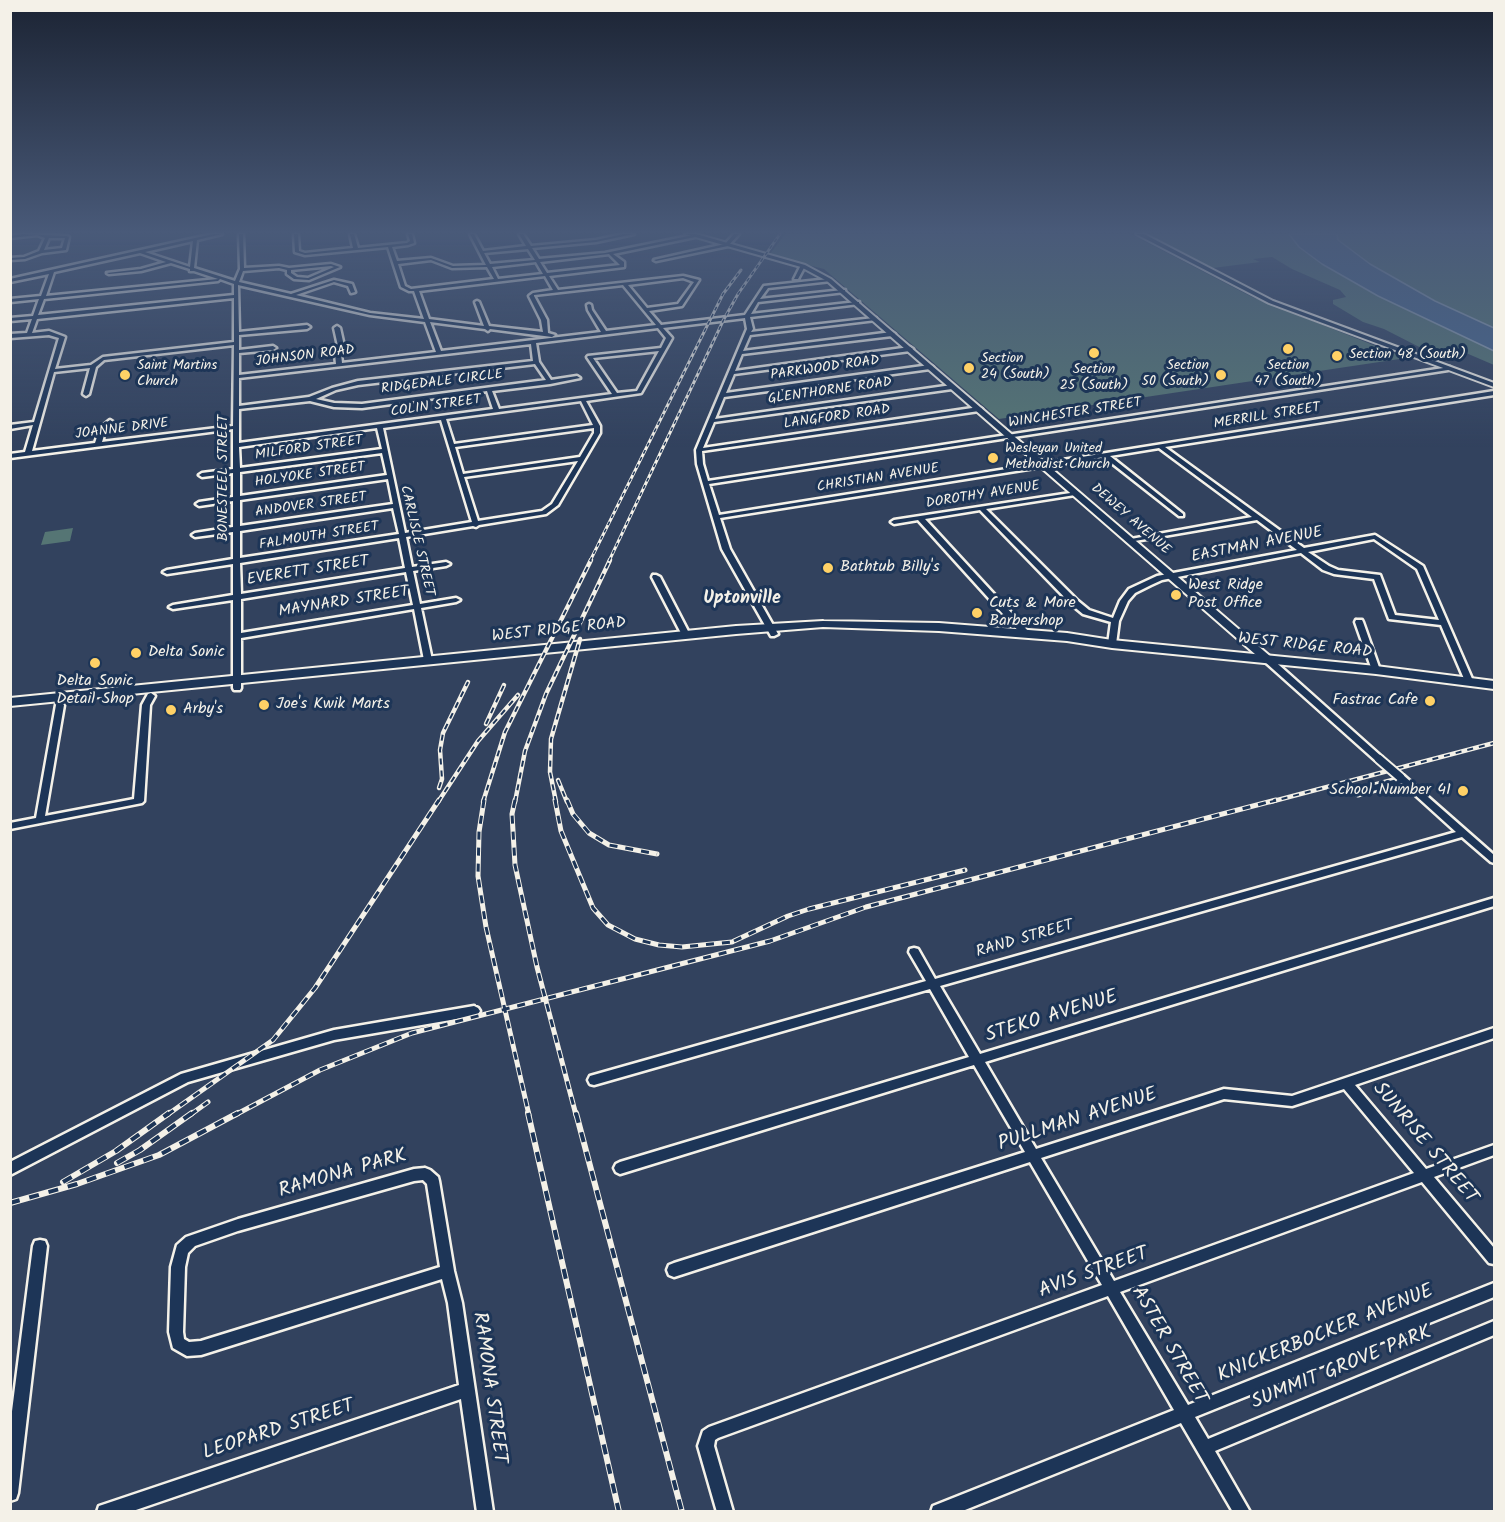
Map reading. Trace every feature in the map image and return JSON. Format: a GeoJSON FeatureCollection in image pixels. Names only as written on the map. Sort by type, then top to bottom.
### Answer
{"type":"FeatureCollection","features":[{"type":"Feature","properties":{"kind":"highway","name":"WEST RIDGE ROAD"},"geometry":{"type":"LineString","coordinates":[[10,710],[151,696],[428,660],[686,634],[874,624],[1025,633],[1112,644],[1376,670],[1494,685]]}},
{"type":"Feature","properties":{"kind":"highway","name":"WEST RIDGE ROAD"},"geometry":{"type":"LineString","coordinates":[[10,702],[237,684],[773,630],[877,632],[1112,644]]}},
{"type":"Feature","properties":{"kind":"main road","name":"DEWEY AVENUE"},"geometry":{"type":"LineString","coordinates":[[859,305],[1267,659]]}},
{"type":"Feature","properties":{"kind":"main road"},"geometry":{"type":"LineString","coordinates":[[1279,305],[1494,385]]}},
{"type":"Feature","properties":{"kind":"street"},"geometry":{"type":"LineString","coordinates":[[29,334],[40,305]]}},
{"type":"Feature","properties":{"kind":"street"},"geometry":{"type":"LineString","coordinates":[[10,320],[150,305]]}},
{"type":"Feature","properties":{"kind":"street","name":"BONESTEEL STREET"},"geometry":{"type":"LineString","coordinates":[[236,305],[237,684]]}},
{"type":"Feature","properties":{"kind":"street"},"geometry":{"type":"LineString","coordinates":[[330,305],[370,314],[572,337],[840,305]]}},
{"type":"Feature","properties":{"kind":"street"},"geometry":{"type":"LineString","coordinates":[[422,305],[439,353]]}},
{"type":"Feature","properties":{"kind":"street"},"geometry":{"type":"LineString","coordinates":[[478,305],[488,329]]}},
{"type":"Feature","properties":{"kind":"street"},"geometry":{"type":"LineString","coordinates":[[536,305],[544,320],[546,335]]}},
{"type":"Feature","properties":{"kind":"street"},"geometry":{"type":"LineString","coordinates":[[589,305],[604,333]]}},
{"type":"Feature","properties":{"kind":"street"},"geometry":{"type":"LineString","coordinates":[[616,396],[590,357],[663,349],[669,338],[641,305]]}},
{"type":"Feature","properties":{"kind":"street"},"geometry":{"type":"LineString","coordinates":[[645,310],[676,305]]}},
{"type":"Feature","properties":{"kind":"street"},"geometry":{"type":"LineString","coordinates":[[747,316],[754,305]]}},
{"type":"Feature","properties":{"kind":"street"},"geometry":{"type":"LineString","coordinates":[[747,316],[751,327],[699,450],[706,483],[726,549],[773,630]]}},
{"type":"Feature","properties":{"kind":"street"},"geometry":{"type":"LineString","coordinates":[[748,334],[874,319]]}},
{"type":"Feature","properties":{"kind":"street"},"geometry":{"type":"LineString","coordinates":[[236,334],[307,327]]}},
{"type":"Feature","properties":{"kind":"street"},"geometry":{"type":"LineString","coordinates":[[337,328],[341,346],[338,354],[339,365]]}},
{"type":"Feature","properties":{"kind":"street"},"geometry":{"type":"LineString","coordinates":[[10,336],[49,333],[62,337],[28,454]]}},
{"type":"Feature","properties":{"kind":"street"},"geometry":{"type":"LineString","coordinates":[[740,352],[892,334]]}},
{"type":"Feature","properties":{"kind":"street"},"geometry":{"type":"LineString","coordinates":[[546,335],[555,339]]}},
{"type":"Feature","properties":{"kind":"street","name":"JOHNSON ROAD"},"geometry":{"type":"LineString","coordinates":[[237,377],[572,337]]}},
{"type":"Feature","properties":{"kind":"street"},"geometry":{"type":"LineString","coordinates":[[86,394],[93,366],[98,360],[236,342]]}},
{"type":"Feature","properties":{"kind":"street"},"geometry":{"type":"LineString","coordinates":[[534,342],[536,362],[550,382]]}},
{"type":"Feature","properties":{"kind":"street"},"geometry":{"type":"LineString","coordinates":[[237,352],[273,348]]}},
{"type":"Feature","properties":{"kind":"street","name":"COLIN STREET"},"geometry":{"type":"LineString","coordinates":[[237,445],[639,392],[663,349]]}},
{"type":"Feature","properties":{"kind":"street"},"geometry":{"type":"LineString","coordinates":[[732,373],[910,349]]}},
{"type":"Feature","properties":{"kind":"street","name":"RIDGEDALE CIRCLE"},"geometry":{"type":"LineString","coordinates":[[237,408],[310,399],[334,389],[358,383],[536,362]]}},
{"type":"Feature","properties":{"kind":"street"},"geometry":{"type":"LineString","coordinates":[[53,370],[93,366]]}},
{"type":"Feature","properties":{"kind":"street","name":"PARKWOOD ROAD"},"geometry":{"type":"LineString","coordinates":[[723,394],[930,367]]}},
{"type":"Feature","properties":{"kind":"street","name":"WINCHESTER STREET"},"geometry":{"type":"LineString","coordinates":[[706,483],[1448,368]]}},
{"type":"Feature","properties":{"kind":"street","name":"RIDGEDALE CIRCLE"},"geometry":{"type":"LineString","coordinates":[[310,399],[329,405],[353,406],[578,378]]}},
{"type":"Feature","properties":{"kind":"street","name":"GLENTHORNE ROAD"},"geometry":{"type":"LineString","coordinates":[[711,421],[952,387]]}},
{"type":"Feature","properties":{"kind":"street"},"geometry":{"type":"LineString","coordinates":[[489,390],[497,411]]}},
{"type":"Feature","properties":{"kind":"street","name":"MERRILL STREET"},"geometry":{"type":"LineString","coordinates":[[1044,466],[1494,393]]}},
{"type":"Feature","properties":{"kind":"street"},"geometry":{"type":"LineString","coordinates":[[451,446],[597,426],[583,400]]}},
{"type":"Feature","properties":{"kind":"street","name":"LANGFORD ROAD"},"geometry":{"type":"LineString","coordinates":[[699,450],[979,409]]}},
{"type":"Feature","properties":{"kind":"street"},"geometry":{"type":"LineString","coordinates":[[443,418],[476,525]]}},
{"type":"Feature","properties":{"kind":"street"},"geometry":{"type":"LineString","coordinates":[[98,445],[103,428],[110,422]]}},
{"type":"Feature","properties":{"kind":"street"},"geometry":{"type":"LineString","coordinates":[[10,427],[38,423]]}},
{"type":"Feature","properties":{"kind":"street","name":"FALMOUTH STREET"},"geometry":{"type":"LineString","coordinates":[[167,572],[539,515],[555,505],[596,436],[597,426]]}},
{"type":"Feature","properties":{"kind":"street","name":"JOANNE DRIVE"},"geometry":{"type":"LineString","coordinates":[[10,456],[237,427]]}},
{"type":"Feature","properties":{"kind":"street","name":"CARLISLE STREET"},"geometry":{"type":"LineString","coordinates":[[380,427],[428,660]]}},
{"type":"Feature","properties":{"kind":"street"},"geometry":{"type":"LineString","coordinates":[[1161,447],[1331,571],[1377,577],[1392,617],[1444,622],[1469,681]]}},
{"type":"Feature","properties":{"kind":"street","name":"MILFORD STREET"},"geometry":{"type":"LineString","coordinates":[[202,475],[384,451]]}},
{"type":"Feature","properties":{"kind":"street"},"geometry":{"type":"LineString","coordinates":[[1106,456],[1182,515]]}},
{"type":"Feature","properties":{"kind":"street"},"geometry":{"type":"LineString","coordinates":[[460,476],[583,458]]}},
{"type":"Feature","properties":{"kind":"street","name":"CHRISTIAN AVENUE"},"geometry":{"type":"LineString","coordinates":[[716,517],[1044,466]]}},
{"type":"Feature","properties":{"kind":"street","name":"HOLYOKE STREET"},"geometry":{"type":"LineString","coordinates":[[199,504],[389,477]]}},
{"type":"Feature","properties":{"kind":"street","name":"DOROTHY AVENUE"},"geometry":{"type":"LineString","coordinates":[[894,522],[1075,493]]}},
{"type":"Feature","properties":{"kind":"street","name":"ANDOVER STREET"},"geometry":{"type":"LineString","coordinates":[[195,535],[396,506]]}},
{"type":"Feature","properties":{"kind":"street"},"geometry":{"type":"LineString","coordinates":[[981,508],[1075,603],[1086,612],[1115,621]]}},
{"type":"Feature","properties":{"kind":"street"},"geometry":{"type":"LineString","coordinates":[[920,518],[1025,633]]}},
{"type":"Feature","properties":{"kind":"street"},"geometry":{"type":"LineString","coordinates":[[1131,541],[1258,518]]}},
{"type":"Feature","properties":{"kind":"street","name":"EASTMAN AVENUE"},"geometry":{"type":"LineString","coordinates":[[1112,644],[1115,621],[1132,591],[1160,578],[1375,537],[1420,568],[1444,622]]}},
{"type":"Feature","properties":{"kind":"street","name":"EVERETT STREET"},"geometry":{"type":"LineString","coordinates":[[173,607],[446,564]]}},
{"type":"Feature","properties":{"kind":"street"},"geometry":{"type":"LineString","coordinates":[[656,577],[686,634]]}},
{"type":"Feature","properties":{"kind":"street","name":"MAYNARD STREET"},"geometry":{"type":"LineString","coordinates":[[237,636],[456,600]]}},
{"type":"Feature","properties":{"kind":"street"},"geometry":{"type":"LineString","coordinates":[[1359,622],[1376,670]]}},
{"type":"Feature","properties":{"kind":"street","name":"DEWEY AVENUE"},"geometry":{"type":"LineString","coordinates":[[1267,659],[1494,860]]}},
{"type":"Feature","properties":{"kind":"street"},"geometry":{"type":"LineString","coordinates":[[10,826],[139,801],[146,705],[151,696]]}},
{"type":"Feature","properties":{"kind":"street"},"geometry":{"type":"LineString","coordinates":[[40,820],[60,705]]}},
{"type":"Feature","properties":{"kind":"street"},"geometry":{"type":"LineString","coordinates":[[1358,792],[1401,778]]}},
{"type":"Feature","properties":{"kind":"street","name":"RAND STREET"},"geometry":{"type":"LineString","coordinates":[[594,1080],[1464,833]]}},
{"type":"Feature","properties":{"kind":"street","name":"STEKO AVENUE"},"geometry":{"type":"LineString","coordinates":[[620,1168],[1494,902]]}},
{"type":"Feature","properties":{"kind":"street","name":"ASTER STREET"},"geometry":{"type":"LineString","coordinates":[[914,952],[1242,1512]]}},
{"type":"Feature","properties":{"kind":"street"},"geometry":{"type":"LineString","coordinates":[[10,1169],[184,1078],[334,1035],[474,1011]]}},
{"type":"Feature","properties":{"kind":"street","name":"PULLMAN AVENUE"},"geometry":{"type":"LineString","coordinates":[[674,1270],[1224,1094],[1287,1101],[1494,1033]]}},
{"type":"Feature","properties":{"kind":"street","name":"SUNRISE STREET"},"geometry":{"type":"LineString","coordinates":[[1346,1083],[1494,1258]]}},
{"type":"Feature","properties":{"kind":"street","name":"AVIS STREET"},"geometry":{"type":"LineString","coordinates":[[725,1512],[706,1446],[708,1436],[714,1432],[1494,1150]]}},
{"type":"Feature","properties":{"kind":"street","name":"RAMONA PARK"},"geometry":{"type":"LineString","coordinates":[[414,1174],[425,1174],[433,1181],[447,1271],[201,1348],[182,1347],[176,1338],[178,1267],[182,1250],[191,1241],[414,1174]]}},
{"type":"Feature","properties":{"kind":"street"},"geometry":{"type":"LineString","coordinates":[[10,1493],[16,1406],[40,1246]]}},
{"type":"Feature","properties":{"kind":"street","name":"RAMONA STREET"},"geometry":{"type":"LineString","coordinates":[[447,1271],[455,1303],[485,1512]]}},
{"type":"Feature","properties":{"kind":"street","name":"KNICKERBOCKER AVENUE"},"geometry":{"type":"LineString","coordinates":[[939,1512],[1494,1290]]}},
{"type":"Feature","properties":{"kind":"street","name":"SUMMIT GROVE PARK"},"geometry":{"type":"LineString","coordinates":[[1205,1448],[1494,1328]]}},
{"type":"Feature","properties":{"kind":"street","name":"LEOPARD STREET"},"geometry":{"type":"LineString","coordinates":[[105,1512],[467,1390]]}},
{"type":"Feature","properties":{"kind":"green space"},"geometry":{"type":"Polygon","coordinates":[[[866,305],[1272,305],[1406,358],[999,419],[866,305]]]}},
{"type":"Feature","properties":{"kind":"green space"},"geometry":{"type":"Polygon","coordinates":[[[1335,305],[1397,305],[1494,351],[1494,365],[1459,350],[1429,352],[1384,329],[1363,322],[1335,305]]]}},
{"type":"Feature","properties":{"kind":"green space"},"geometry":{"type":"Polygon","coordinates":[[[1444,305],[1494,305],[1494,328],[1444,305]]]}},
{"type":"Feature","properties":{"kind":"green space"},"geometry":{"type":"Polygon","coordinates":[[[73,528],[70,541],[41,545],[45,532],[73,528]]]}},
{"type":"Feature","properties":{"kind":"water"},"geometry":{"type":"Polygon","coordinates":[[[1397,305],[1444,305],[1494,328],[1494,351],[1397,305]]]}},
{"type":"Feature","properties":{"kind":"railway"},"geometry":{"type":"LineString","coordinates":[[590,561],[718,305]]}},
{"type":"Feature","properties":{"kind":"railway"},"geometry":{"type":"LineString","coordinates":[[609,561],[732,305]]}},
{"type":"Feature","properties":{"kind":"railway"},"geometry":{"type":"LineString","coordinates":[[483,802],[505,732],[591,560]]}},
{"type":"Feature","properties":{"kind":"railway"},"geometry":{"type":"LineString","coordinates":[[515,802],[525,751],[546,694],[610,560]]}},
{"type":"Feature","properties":{"kind":"railway"},"geometry":{"type":"LineString","coordinates":[[556,802],[550,772],[551,739],[580,639]]}},
{"type":"Feature","properties":{"kind":"railway"},"geometry":{"type":"LineString","coordinates":[[439,788],[442,779],[440,750],[443,733],[468,682]]}},
{"type":"Feature","properties":{"kind":"railway"},"geometry":{"type":"LineString","coordinates":[[486,724],[504,685]]}},
{"type":"Feature","properties":{"kind":"railway"},"geometry":{"type":"LineString","coordinates":[[438,802],[478,741],[518,695]]}},
{"type":"Feature","properties":{"kind":"railway"},"geometry":{"type":"LineString","coordinates":[[1270,802],[1494,743]]}},
{"type":"Feature","properties":{"kind":"railway"},"geometry":{"type":"LineString","coordinates":[[558,780],[567,802]]}},
{"type":"Feature","properties":{"kind":"railway"},"geometry":{"type":"LineString","coordinates":[[167,1115],[273,1040],[315,988],[439,800]]}},
{"type":"Feature","properties":{"kind":"railway"},"geometry":{"type":"LineString","coordinates":[[484,800],[479,832],[478,876],[486,927],[505,1009]]}},
{"type":"Feature","properties":{"kind":"railway"},"geometry":{"type":"LineString","coordinates":[[515,800],[512,814],[515,865],[545,999]]}},
{"type":"Feature","properties":{"kind":"railway"},"geometry":{"type":"LineString","coordinates":[[555,800],[561,831],[593,908],[608,925],[635,939],[659,945],[682,947],[732,942]]}},
{"type":"Feature","properties":{"kind":"railway"},"geometry":{"type":"LineString","coordinates":[[567,800],[573,814],[589,833],[609,845],[657,854]]}},
{"type":"Feature","properties":{"kind":"railway"},"geometry":{"type":"LineString","coordinates":[[545,999],[770,941],[866,907],[1276,800]]}},
{"type":"Feature","properties":{"kind":"railway"},"geometry":{"type":"LineString","coordinates":[[734,941],[788,916],[809,909],[965,870]]}},
{"type":"Feature","properties":{"kind":"railway"},"geometry":{"type":"LineString","coordinates":[[505,1009],[545,999]]}},
{"type":"Feature","properties":{"kind":"railway"},"geometry":{"type":"LineString","coordinates":[[545,999],[576,1115]]}},
{"type":"Feature","properties":{"kind":"railway"},"geometry":{"type":"LineString","coordinates":[[235,1115],[320,1070],[412,1033],[505,1009]]}},
{"type":"Feature","properties":{"kind":"railway"},"geometry":{"type":"LineString","coordinates":[[505,1009],[529,1115]]}},
{"type":"Feature","properties":{"kind":"railway"},"geometry":{"type":"LineString","coordinates":[[190,1115],[208,1102]]}},
{"type":"Feature","properties":{"kind":"railway"},"geometry":{"type":"LineString","coordinates":[[63,1182],[116,1151],[169,1113]]}},
{"type":"Feature","properties":{"kind":"railway"},"geometry":{"type":"LineString","coordinates":[[117,1163],[140,1150],[192,1113]]}},
{"type":"Feature","properties":{"kind":"railway"},"geometry":{"type":"LineString","coordinates":[[10,1203],[77,1184],[159,1155],[238,1113]]}},
{"type":"Feature","properties":{"kind":"railway"},"geometry":{"type":"LineString","coordinates":[[528,1113],[619,1512]]}},
{"type":"Feature","properties":{"kind":"railway"},"geometry":{"type":"LineString","coordinates":[[576,1113],[682,1512]]}},
{"type":"Feature","properties":{"kind":"place","name":"Section 47 (South)"},"geometry":{"type":"Point","coordinates":[1288,349]}},
{"type":"Feature","properties":{"kind":"place","name":"Section 25 (South)"},"geometry":{"type":"Point","coordinates":[1094,353]}},
{"type":"Feature","properties":{"kind":"place","name":"Section 48 (South)"},"geometry":{"type":"Point","coordinates":[1337,356]}},
{"type":"Feature","properties":{"kind":"place","name":"Section 24 (South)"},"geometry":{"type":"Point","coordinates":[969,368]}},
{"type":"Feature","properties":{"kind":"place","name":"Saint Martins Church"},"geometry":{"type":"Point","coordinates":[125,375]}},
{"type":"Feature","properties":{"kind":"place","name":"Section 50 (South)"},"geometry":{"type":"Point","coordinates":[1221,375]}},
{"type":"Feature","properties":{"kind":"place","name":"Wesleyan United Methodist Church"},"geometry":{"type":"Point","coordinates":[993,458]}},
{"type":"Feature","properties":{"kind":"place","name":"Bathtub Billy's"},"geometry":{"type":"Point","coordinates":[828,568]}},
{"type":"Feature","properties":{"kind":"place","name":"West Ridge Post Office"},"geometry":{"type":"Point","coordinates":[1176,595]}},
{"type":"Feature","properties":{"kind":"place","name":"Cuts & More Barbershop"},"geometry":{"type":"Point","coordinates":[977,613]}},
{"type":"Feature","properties":{"kind":"place","name":"Delta Sonic"},"geometry":{"type":"Point","coordinates":[136,653]}},
{"type":"Feature","properties":{"kind":"place","name":"Delta Sonic Detail Shop"},"geometry":{"type":"Point","coordinates":[95,663]}},
{"type":"Feature","properties":{"kind":"place","name":"Fastrac Cafe"},"geometry":{"type":"Point","coordinates":[1430,701]}},
{"type":"Feature","properties":{"kind":"place","name":"Joe's Kwik Marts"},"geometry":{"type":"Point","coordinates":[264,705]}},
{"type":"Feature","properties":{"kind":"place","name":"Arby's"},"geometry":{"type":"Point","coordinates":[171,710]}},
{"type":"Feature","properties":{"kind":"place","name":"School Number 41"},"geometry":{"type":"Point","coordinates":[1463,791]}},
{"type":"Feature","properties":{"kind":"district","name":"Uptonville"},"geometry":{"type":"Point","coordinates":[742,600]}}]}
